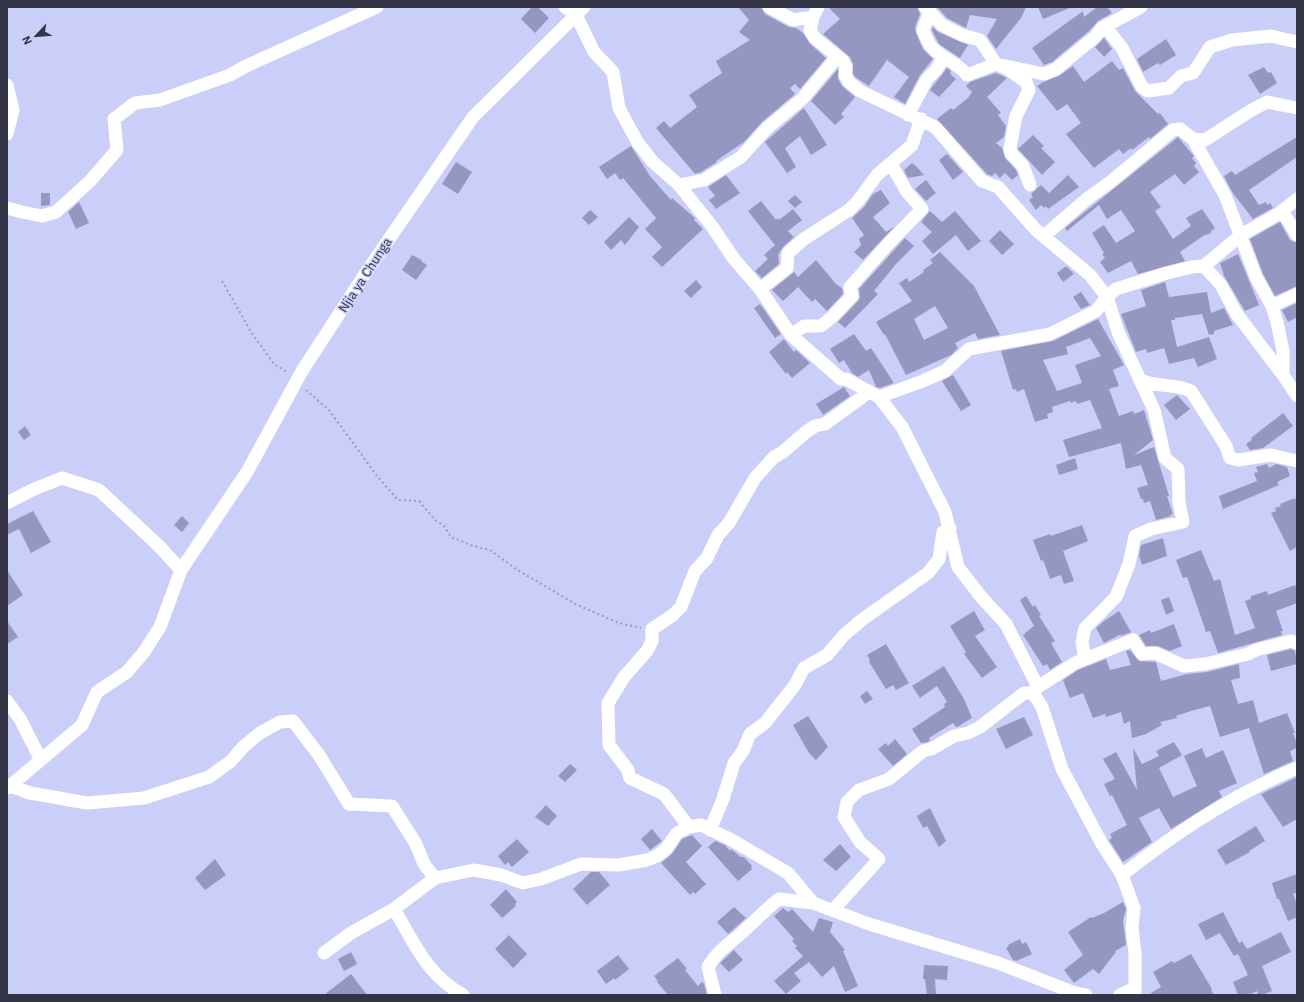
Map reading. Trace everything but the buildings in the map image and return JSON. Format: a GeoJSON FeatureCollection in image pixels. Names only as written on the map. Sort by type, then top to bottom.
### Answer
{"type":"FeatureCollection","features":[{"type":"Feature","properties":{"kind":"street"},"geometry":{"type":"LineString","coordinates":[[7,208],[42,216],[56,212],[90,181],[117,150],[114,119],[135,103],[160,100],[230,75],[244,67],[377,7]]}},
{"type":"Feature","properties":{"kind":"street"},"geometry":{"type":"LineString","coordinates":[[565,7],[580,11],[594,52],[613,72],[619,108],[638,143],[653,162],[679,185],[711,225],[734,260],[760,289],[791,335],[841,379],[846,379],[874,395],[902,427],[945,512],[958,567],[982,598],[1006,624],[1042,707],[1062,769],[1102,844],[1122,875],[1134,908],[1132,927],[1135,953],[1135,992],[1120,995]]}},
{"type":"Feature","properties":{"kind":"street"},"geometry":{"type":"LineString","coordinates":[[769,7],[793,20],[815,12]]}},
{"type":"Feature","properties":{"kind":"street"},"geometry":{"type":"LineString","coordinates":[[927,9],[923,30],[930,46],[962,68],[967,75],[996,64],[1044,74],[1056,69],[1106,26],[1141,7]]}},
{"type":"Feature","properties":{"kind":"street"},"geometry":{"type":"LineString","coordinates":[[927,9],[942,25],[962,35],[980,40],[996,64],[1006,68],[1026,82],[1029,90],[1016,116],[1010,148],[1011,153],[1023,166],[1030,185]]}},
{"type":"Feature","properties":{"kind":"street","name":"Njia ya Chunga"},"geometry":{"type":"LineString","coordinates":[[8,787],[82,725],[97,692],[127,672],[144,652],[160,627],[181,570],[247,472],[297,380],[365,274],[473,116],[580,11]]}},
{"type":"Feature","properties":{"kind":"street"},"geometry":{"type":"LineString","coordinates":[[815,12],[810,30],[815,38],[843,61],[846,67],[845,76],[849,82],[860,91],[935,127],[982,181],[998,187],[1036,230],[1090,275],[1107,297],[1118,332],[1154,410],[1165,458],[1178,469],[1179,502],[1183,522],[1151,530],[1135,536],[1129,564],[1116,598],[1085,628],[1082,642],[1085,659]]}},
{"type":"Feature","properties":{"kind":"street"},"geometry":{"type":"LineString","coordinates":[[1106,26],[1122,48],[1142,87],[1148,91],[1169,88],[1181,76],[1193,73],[1210,47],[1225,42],[1271,36],[1297,42]]}},
{"type":"Feature","properties":{"kind":"street"},"geometry":{"type":"LineString","coordinates":[[679,185],[704,180],[741,158],[767,128],[802,99],[837,57]]}},
{"type":"Feature","properties":{"kind":"street"},"geometry":{"type":"LineString","coordinates":[[908,115],[926,79],[936,70],[944,57]]}},
{"type":"Feature","properties":{"kind":"street"},"geometry":{"type":"LineString","coordinates":[[7,85],[13,110],[7,134]]}},
{"type":"Feature","properties":{"kind":"street"},"geometry":{"type":"LineString","coordinates":[[1193,140],[1205,140],[1250,111],[1267,102],[1297,108]]}},
{"type":"Feature","properties":{"kind":"street"},"geometry":{"type":"LineString","coordinates":[[760,289],[787,268],[788,253],[804,239],[849,210],[858,201],[877,175],[912,145],[921,119]]}},
{"type":"Feature","properties":{"kind":"street"},"geometry":{"type":"LineString","coordinates":[[1044,236],[1088,198],[1173,130],[1180,130],[1193,140],[1225,195],[1256,277],[1272,306],[1283,351],[1283,375]]}},
{"type":"Feature","properties":{"kind":"street"},"geometry":{"type":"LineString","coordinates":[[791,335],[804,326],[821,326],[832,316],[852,296],[850,287],[888,244],[922,209],[907,192],[891,164]]}},
{"type":"Feature","properties":{"kind":"street"},"geometry":{"type":"LineString","coordinates":[[689,827],[664,794],[630,778],[628,770],[609,745],[608,703],[624,677],[647,651],[652,641],[652,629],[673,615],[681,607],[695,571],[706,558],[718,535],[729,523],[755,478],[774,457],[783,452],[806,432],[815,426],[825,424],[836,414],[874,395],[905,389],[945,370],[969,349],[1050,334],[1096,311],[1107,297],[1116,289],[1192,267],[1204,266],[1241,235],[1282,211],[1297,199]]}},
{"type":"Feature","properties":{"kind":"street"},"geometry":{"type":"LineString","coordinates":[[1282,211],[1297,235]]}},
{"type":"Feature","properties":{"kind":"street"},"geometry":{"type":"LineString","coordinates":[[1204,266],[1221,285],[1236,313],[1297,396]]}},
{"type":"Feature","properties":{"kind":"street"},"geometry":{"type":"LineString","coordinates":[[1272,306],[1297,294]]}},
{"type":"Feature","properties":{"kind":"street"},"geometry":{"type":"LineString","coordinates":[[1140,380],[1162,386],[1183,387],[1191,391],[1226,446],[1230,458],[1238,460],[1271,455],[1297,461]]}},
{"type":"Feature","properties":{"kind":"street"},"geometry":{"type":"LineString","coordinates":[[7,503],[32,490],[62,478],[98,490],[159,546],[181,570]]}},
{"type":"Feature","properties":{"kind":"street"},"geometry":{"type":"LineString","coordinates":[[710,830],[723,799],[734,763],[743,751],[750,734],[765,723],[795,685],[804,668],[827,655],[844,635],[862,619],[928,573],[940,560],[943,532],[950,528]]}},
{"type":"Feature","properties":{"kind":"street"},"geometry":{"type":"LineString","coordinates":[[833,910],[879,859],[860,842],[844,817],[847,802],[859,790],[890,779],[923,751],[931,749],[954,736],[968,733],[980,727],[1024,693],[1035,690],[1048,679],[1085,659],[1133,640],[1142,654],[1155,653],[1184,666],[1205,664],[1248,654],[1256,650],[1291,641],[1297,643]]}},
{"type":"Feature","properties":{"kind":"street"},"geometry":{"type":"LineString","coordinates":[[7,701],[20,719],[41,760]]}},
{"type":"Feature","properties":{"kind":"street"},"geometry":{"type":"LineString","coordinates":[[8,787],[30,793],[87,803],[144,798],[209,777],[231,761],[243,747],[260,733],[280,722],[293,721],[319,755],[349,804],[392,806],[416,844],[424,864],[435,878]]}},
{"type":"Feature","properties":{"kind":"street"},"geometry":{"type":"LineString","coordinates":[[1122,875],[1162,844],[1237,797],[1297,768]]}},
{"type":"Feature","properties":{"kind":"street"},"geometry":{"type":"LineString","coordinates":[[324,953],[350,933],[394,909],[435,878],[474,870],[502,875],[522,882],[541,879],[581,864],[619,865],[648,860],[657,856],[666,849],[677,833],[689,827],[701,825],[788,873],[813,902]]}},
{"type":"Feature","properties":{"kind":"street"},"geometry":{"type":"LineString","coordinates":[[715,995],[708,967],[714,956],[724,946],[747,929],[769,906],[779,899],[813,902],[869,924],[998,963],[1075,993],[1086,995]]}},
{"type":"Feature","properties":{"kind":"street"},"geometry":{"type":"LineString","coordinates":[[394,909],[424,961],[452,989],[463,995]]}},
{"type":"Feature","properties":{"kind":"path"},"geometry":{"type":"LineString","coordinates":[[222,281],[253,336],[274,364],[293,375],[310,395],[329,410],[377,476],[398,500],[419,502],[435,520],[444,526],[452,537],[473,546],[490,550],[516,569],[577,605],[619,623],[652,629]]}}]}
